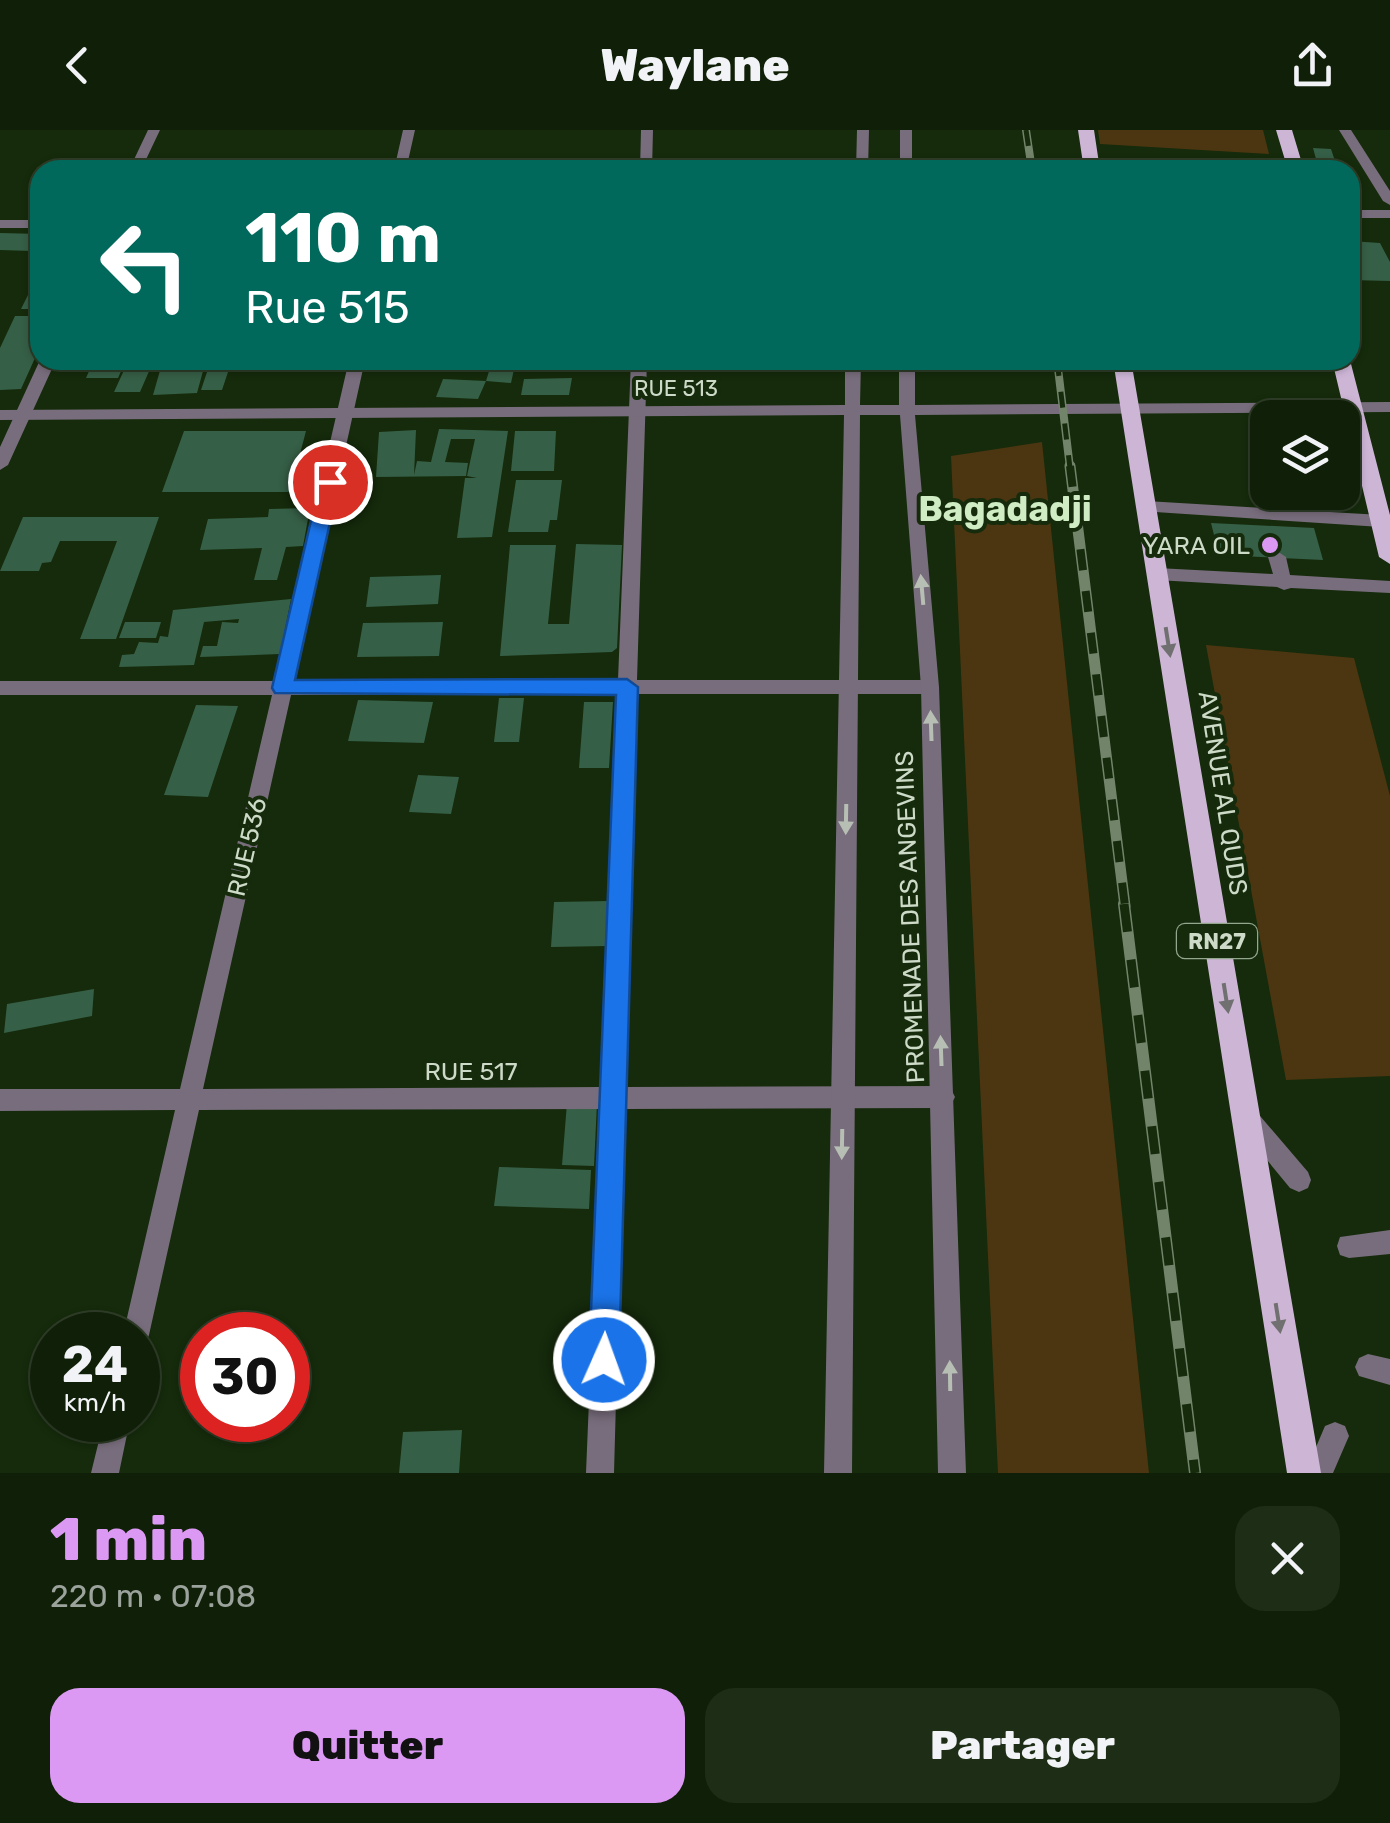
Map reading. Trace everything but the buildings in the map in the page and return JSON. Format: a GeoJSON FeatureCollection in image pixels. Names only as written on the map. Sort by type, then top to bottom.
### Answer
{"type":"FeatureCollection","features":[{"type":"Feature","properties":{"kind":"main road"},"geometry":{"type":"LineString","coordinates":[[1086,130],[1090,160]]}},
{"type":"Feature","properties":{"kind":"main road"},"geometry":{"type":"LineString","coordinates":[[1284,130],[1293,160]]}},
{"type":"Feature","properties":{"kind":"main road","name":"AVENUE AL QUDS"},"geometry":{"type":"LineString","coordinates":[[1124,370],[1304,1473]]}},
{"type":"Feature","properties":{"kind":"main road"},"geometry":{"type":"LineString","coordinates":[[1343,370],[1350,400]]}},
{"type":"Feature","properties":{"kind":"main road"},"geometry":{"type":"LineString","coordinates":[[1360,438],[1390,557]]}},
{"type":"Feature","properties":{"kind":"street"},"geometry":{"type":"LineString","coordinates":[[140,160],[154,130]]}},
{"type":"Feature","properties":{"kind":"street"},"geometry":{"type":"LineString","coordinates":[[402,160],[409,130]]}},
{"type":"Feature","properties":{"kind":"street"},"geometry":{"type":"LineString","coordinates":[[646,160],[647,130]]}},
{"type":"Feature","properties":{"kind":"street"},"geometry":{"type":"LineString","coordinates":[[862,160],[863,130]]}},
{"type":"Feature","properties":{"kind":"street"},"geometry":{"type":"LineString","coordinates":[[906,130],[906,160]]}},
{"type":"Feature","properties":{"kind":"street"},"geometry":{"type":"LineString","coordinates":[[1344,130],[1390,201]]}},
{"type":"Feature","properties":{"kind":"street"},"geometry":{"type":"LineString","coordinates":[[1360,214],[1390,214]]}},
{"type":"Feature","properties":{"kind":"street"},"geometry":{"type":"LineString","coordinates":[[0,224],[30,224]]}},
{"type":"Feature","properties":{"kind":"street"},"geometry":{"type":"LineString","coordinates":[[0,465],[43,370]]}},
{"type":"Feature","properties":{"kind":"street","name":"RUE 536"},"geometry":{"type":"LineString","coordinates":[[141,1312],[355,370]]}},
{"type":"Feature","properties":{"kind":"street"},"geometry":{"type":"LineString","coordinates":[[600,1473],[639,370]]}},
{"type":"Feature","properties":{"kind":"street"},"geometry":{"type":"LineString","coordinates":[[838,1473],[853,370]]}},
{"type":"Feature","properties":{"kind":"street","name":"PROMENADE DES ANGEVINS"},"geometry":{"type":"LineString","coordinates":[[907,370],[930,687],[952,1473]]}},
{"type":"Feature","properties":{"kind":"street","name":"RUE 513"},"geometry":{"type":"LineString","coordinates":[[0,415],[1250,407]]}},
{"type":"Feature","properties":{"kind":"street","name":"RUE 513"},"geometry":{"type":"LineString","coordinates":[[1360,407],[1390,407]]}},
{"type":"Feature","properties":{"kind":"street"},"geometry":{"type":"LineString","coordinates":[[1146,507],[1266,518],[1381,521]]}},
{"type":"Feature","properties":{"kind":"street"},"geometry":{"type":"LineString","coordinates":[[1276,558],[1284,584]]}},
{"type":"Feature","properties":{"kind":"street"},"geometry":{"type":"LineString","coordinates":[[1157,574],[1390,587]]}},
{"type":"Feature","properties":{"kind":"street"},"geometry":{"type":"LineString","coordinates":[[0,688],[930,687]]}},
{"type":"Feature","properties":{"kind":"street","name":"RUE 517"},"geometry":{"type":"LineString","coordinates":[[0,1100],[943,1096]]}},
{"type":"Feature","properties":{"kind":"street"},"geometry":{"type":"LineString","coordinates":[[1246,1116],[1300,1180]]}},
{"type":"Feature","properties":{"kind":"street"},"geometry":{"type":"LineString","coordinates":[[1349,1246],[1390,1242]]}},
{"type":"Feature","properties":{"kind":"street"},"geometry":{"type":"LineString","coordinates":[[1319,1473],[1335,1436]]}},
{"type":"Feature","properties":{"kind":"street"},"geometry":{"type":"LineString","coordinates":[[105,1473],[112,1442]]}},
{"type":"Feature","properties":{"kind":"shaded area"},"geometry":{"type":"Polygon","coordinates":[[[1098,130],[1263,130],[1269,154],[1100,144],[1098,130]]]}},
{"type":"Feature","properties":{"kind":"shaded area"},"geometry":{"type":"Polygon","coordinates":[[[1042,442],[1149,1473],[998,1473],[951,456],[1042,442]]]}},
{"type":"Feature","properties":{"kind":"shaded area"},"geometry":{"type":"Polygon","coordinates":[[[1206,645],[1354,658],[1390,796],[1390,1076],[1286,1080],[1206,645]]]}},
{"type":"Feature","properties":{"kind":"railway"},"geometry":{"type":"LineString","coordinates":[[1026,130],[1030,160]]}},
{"type":"Feature","properties":{"kind":"railway"},"geometry":{"type":"LineString","coordinates":[[1058,370],[1070,468]]}},
{"type":"Feature","properties":{"kind":"railway"},"geometry":{"type":"LineString","coordinates":[[1070,466],[1125,906]]}},
{"type":"Feature","properties":{"kind":"railway"},"geometry":{"type":"LineString","coordinates":[[1124,904],[1195,1473]]}},
{"type":"Feature","properties":{"kind":"place","name":"YARA OIL"},"geometry":{"type":"Point","coordinates":[1270,545]}},
{"type":"Feature","properties":{"kind":"district","name":"Bagadadji"},"geometry":{"type":"Point","coordinates":[1005,509]}},
{"type":"Feature","properties":{"kind":"route"},"geometry":{"type":"LineString","coordinates":[[330,482],[283,688],[627,687],[604,1360]]}}]}
